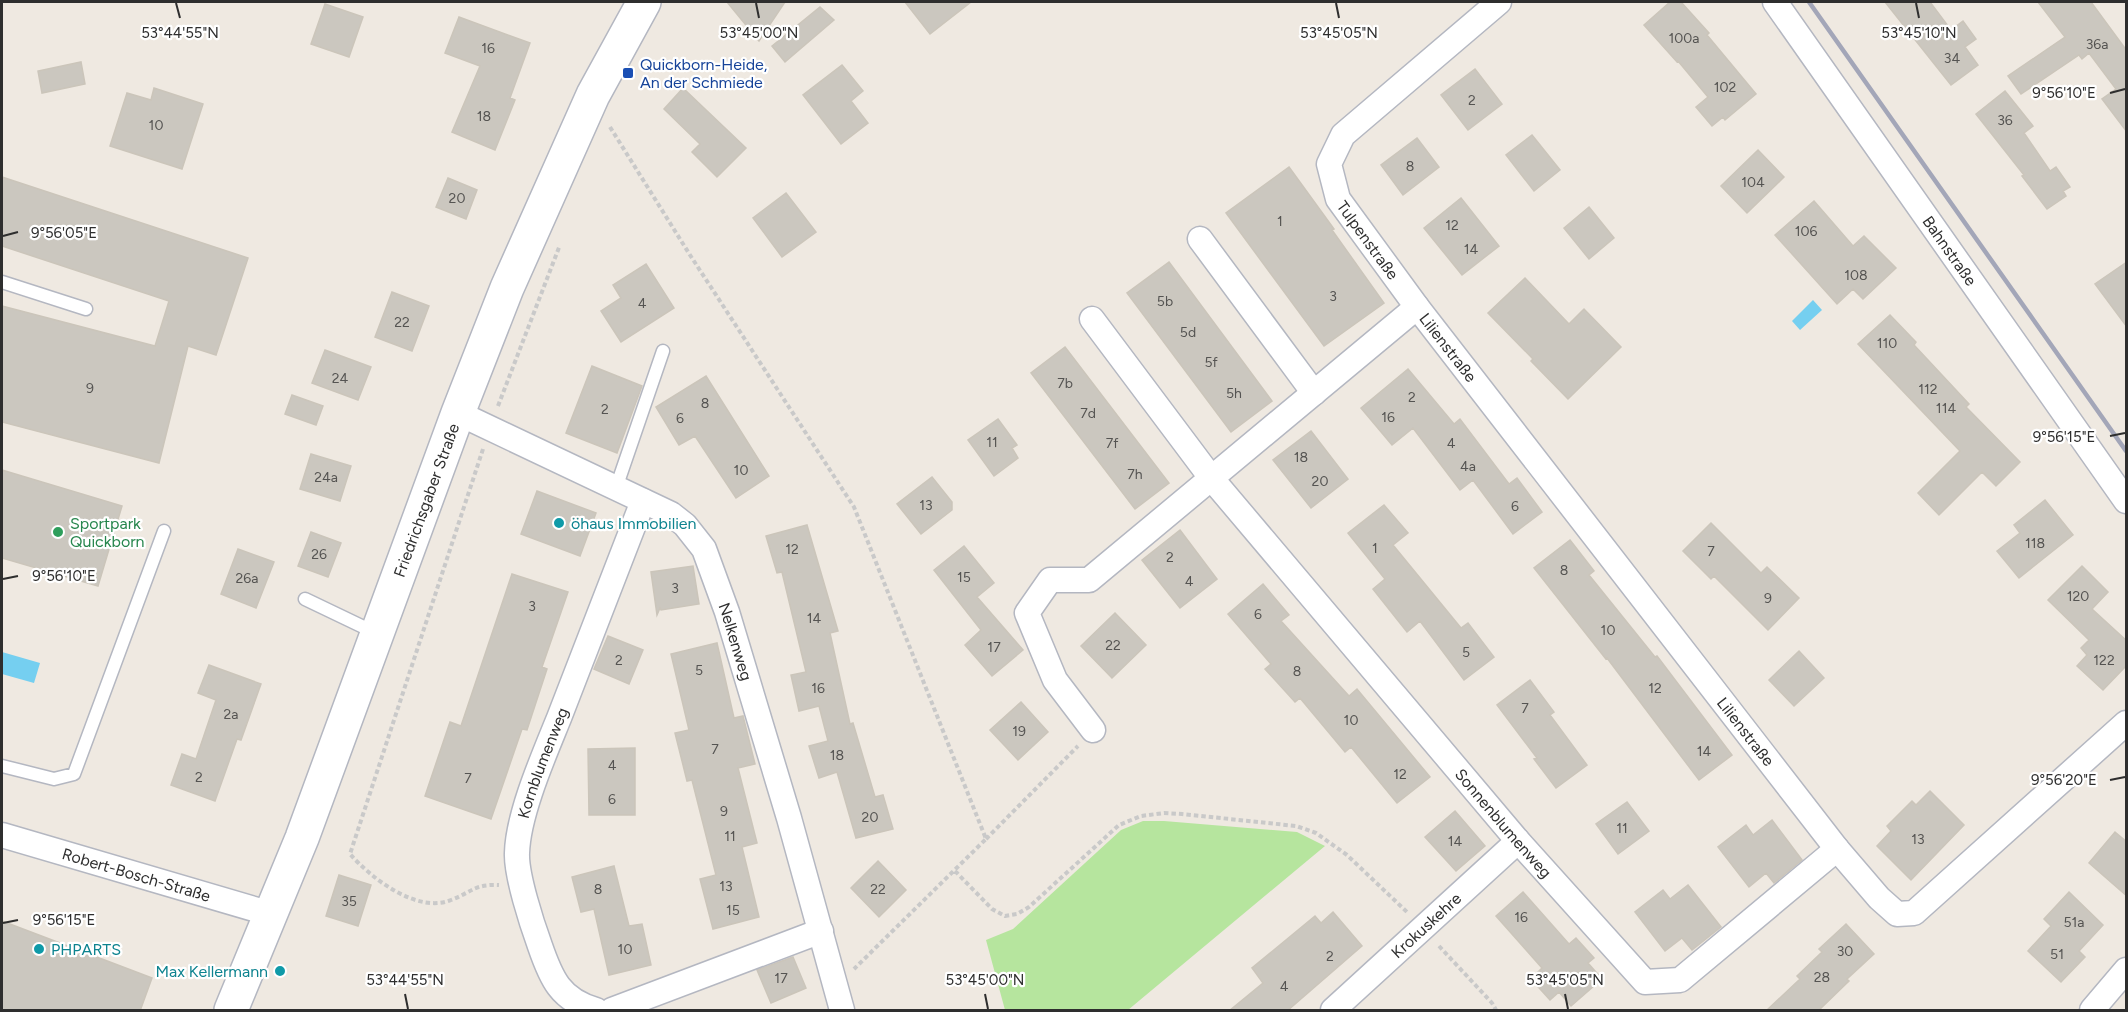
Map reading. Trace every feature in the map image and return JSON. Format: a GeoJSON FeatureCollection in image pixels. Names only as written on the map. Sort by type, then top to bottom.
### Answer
{"type":"FeatureCollection","features":[{"type":"Feature","properties":{"kind":"main road","name":"Friedrichsgaber Straße"},"geometry":{"type":"LineString","coordinates":[[231,1011],[302,838],[458,413],[507,288],[593,94],[644,2]]}},
{"type":"Feature","properties":{"kind":"street","name":"Tulpenstraße"},"geometry":{"type":"LineString","coordinates":[[1417,307],[1338,199],[1329,164],[1343,135],[1499,2]]}},
{"type":"Feature","properties":{"kind":"street","name":"Bahnstraße"},"geometry":{"type":"LineString","coordinates":[[1775,2],[2127,501]]}},
{"type":"Feature","properties":{"kind":"street"},"geometry":{"type":"LineString","coordinates":[[1200,239],[1314,393]]}},
{"type":"Feature","properties":{"kind":"street"},"geometry":{"type":"LineString","coordinates":[[1093,730],[1055,680],[1027,613],[1050,580],[1089,580],[1417,307]]}},
{"type":"Feature","properties":{"kind":"street","name":"Lilienstraße"},"geometry":{"type":"LineString","coordinates":[[1417,307],[1837,849],[1879,898],[1897,914],[1914,913],[2127,723]]}},
{"type":"Feature","properties":{"kind":"street"},"geometry":{"type":"LineString","coordinates":[[1092,319],[1212,479]]}},
{"type":"Feature","properties":{"kind":"street","name":"Nelkenweg"},"geometry":{"type":"LineString","coordinates":[[458,413],[671,514],[685,525],[704,549],[727,612],[821,931],[842,1011]]}},
{"type":"Feature","properties":{"kind":"street","name":"Sonnenblumenweg"},"geometry":{"type":"LineString","coordinates":[[1212,479],[1518,841],[1645,982],[1680,980],[1837,849]]}},
{"type":"Feature","properties":{"kind":"street","name":"Kornblumenweg"},"geometry":{"type":"LineString","coordinates":[[596,1011],[584,1007],[559,989],[539,943],[524,893],[517,854],[521,825],[539,768],[642,501]]}},
{"type":"Feature","properties":{"kind":"street","name":"Robert-Bosch-Straße"},"geometry":{"type":"LineString","coordinates":[[2,835],[271,914]]}},
{"type":"Feature","properties":{"kind":"street","name":"Krokuskehre"},"geometry":{"type":"LineString","coordinates":[[1333,1011],[1518,841]]}},
{"type":"Feature","properties":{"kind":"street"},"geometry":{"type":"LineString","coordinates":[[612,1011],[821,931]]}},
{"type":"Feature","properties":{"kind":"street"},"geometry":{"type":"LineString","coordinates":[[2092,1011],[2127,970]]}},
{"type":"Feature","properties":{"kind":"lane"},"geometry":{"type":"LineString","coordinates":[[2,282],[86,309]]}},
{"type":"Feature","properties":{"kind":"lane"},"geometry":{"type":"LineString","coordinates":[[616,488],[663,351]]}},
{"type":"Feature","properties":{"kind":"lane"},"geometry":{"type":"LineString","coordinates":[[2,766],[54,779],[74,774],[164,531]]}},
{"type":"Feature","properties":{"kind":"lane"},"geometry":{"type":"LineString","coordinates":[[305,599],[377,634]]}},
{"type":"Feature","properties":{"kind":"path"},"geometry":{"type":"LineString","coordinates":[[593,94],[610,129],[854,507],[986,840]]}},
{"type":"Feature","properties":{"kind":"path"},"geometry":{"type":"LineString","coordinates":[[606,136],[610,129]]}},
{"type":"Feature","properties":{"kind":"path"},"geometry":{"type":"LineString","coordinates":[[524,893],[500,885],[486,885],[435,905],[404,896],[364,869],[350,854],[490,428],[562,240]]}},
{"type":"Feature","properties":{"kind":"path"},"geometry":{"type":"LineString","coordinates":[[836,987],[986,840],[1093,730]]}},
{"type":"Feature","properties":{"kind":"path"},"geometry":{"type":"LineString","coordinates":[[955,871],[992,909],[1005,916],[1017,914],[1029,907],[1119,825],[1142,816],[1164,813],[1182,814],[1296,826],[1316,833],[1347,855],[1373,878],[1424,929],[1492,1003],[1496,1011]]}},
{"type":"Feature","properties":{"kind":"green space"},"geometry":{"type":"Polygon","coordinates":[[[1143,821],[1297,832],[1325,846],[1128,1010],[1005,1010],[986,940],[1013,929],[1121,830],[1143,821]]]}},
{"type":"Feature","properties":{"kind":"water"},"geometry":{"type":"Polygon","coordinates":[[[1813,300],[1822,310],[1800,330],[1792,321],[1813,300]]]}},
{"type":"Feature","properties":{"kind":"water"},"geometry":{"type":"Polygon","coordinates":[[[2,652],[40,663],[34,683],[2,674],[2,652]]]}},
{"type":"Feature","properties":{"kind":"building"},"geometry":{"type":"Polygon","coordinates":[[[727,2],[785,2],[759,41],[727,2]]]}},
{"type":"Feature","properties":{"kind":"building"},"geometry":{"type":"Polygon","coordinates":[[[905,2],[971,2],[930,34],[905,2]]]}},
{"type":"Feature","properties":{"kind":"building"},"geometry":{"type":"Polygon","coordinates":[[[1670,2],[1681,2],[1709,33],[1707,35],[1756,94],[1725,120],[1723,117],[1712,126],[1696,107],[1708,97],[1644,25],[1670,2]]]}},
{"type":"Feature","properties":{"kind":"building"},"geometry":{"type":"Polygon","coordinates":[[[1885,2],[1930,2],[1951,30],[1963,21],[1976,39],[1965,47],[1978,65],[1951,85],[1885,2]]]}},
{"type":"Feature","properties":{"kind":"building"},"geometry":{"type":"Polygon","coordinates":[[[2038,2],[2091,2],[2127,51],[2127,132],[2102,99],[2116,89],[2089,53],[2082,59],[2079,55],[2021,94],[2008,76],[2065,37],[2038,2]]]}},
{"type":"Feature","properties":{"kind":"building"},"geometry":{"type":"Polygon","coordinates":[[[325,4],[363,17],[349,57],[311,44],[325,4]]]}},
{"type":"Feature","properties":{"kind":"building"},"geometry":{"type":"Polygon","coordinates":[[[820,7],[834,20],[785,62],[772,46],[820,7]]]}},
{"type":"Feature","properties":{"kind":"building"},"geometry":{"type":"Polygon","coordinates":[[[459,17],[530,43],[510,98],[515,100],[495,150],[452,132],[480,66],[445,53],[459,17]]]}},
{"type":"Feature","properties":{"kind":"building"},"geometry":{"type":"Polygon","coordinates":[[[81,62],[85,84],[42,93],[38,71],[81,62]]]}},
{"type":"Feature","properties":{"kind":"building"},"geometry":{"type":"Polygon","coordinates":[[[842,65],[863,91],[851,101],[868,123],[841,144],[803,95],[842,65]]]}},
{"type":"Feature","properties":{"kind":"building"},"geometry":{"type":"Polygon","coordinates":[[[1475,69],[1502,104],[1468,130],[1441,95],[1475,69]]]}},
{"type":"Feature","properties":{"kind":"building"},"geometry":{"type":"Polygon","coordinates":[[[154,88],[203,104],[182,169],[110,146],[127,93],[151,100],[154,88]]]}},
{"type":"Feature","properties":{"kind":"building"},"geometry":{"type":"Polygon","coordinates":[[[683,88],[746,148],[717,177],[692,152],[700,144],[664,109],[683,88]]]}},
{"type":"Feature","properties":{"kind":"building"},"geometry":{"type":"Polygon","coordinates":[[[2005,91],[2033,126],[2024,133],[2050,171],[2056,167],[2070,187],[2063,191],[2066,196],[2047,209],[2022,176],[2024,175],[1976,114],[2005,91]]]}},
{"type":"Feature","properties":{"kind":"building"},"geometry":{"type":"Polygon","coordinates":[[[1532,135],[1560,170],[1534,191],[1506,155],[1532,135]]]}},
{"type":"Feature","properties":{"kind":"building"},"geometry":{"type":"Polygon","coordinates":[[[1417,138],[1439,167],[1403,195],[1381,165],[1417,138]]]}},
{"type":"Feature","properties":{"kind":"building"},"geometry":{"type":"Polygon","coordinates":[[[1758,150],[1784,177],[1747,213],[1721,186],[1758,150]]]}},
{"type":"Feature","properties":{"kind":"building"},"geometry":{"type":"Polygon","coordinates":[[[1289,167],[1384,303],[1324,346],[1226,213],[1289,167]]]}},
{"type":"Feature","properties":{"kind":"building"},"geometry":{"type":"Polygon","coordinates":[[[2,177],[248,258],[216,355],[188,346],[159,463],[2,422],[2,306],[155,346],[169,301],[2,246],[2,177]]]}},
{"type":"Feature","properties":{"kind":"building"},"geometry":{"type":"Polygon","coordinates":[[[448,178],[477,190],[466,219],[436,207],[448,178]]]}},
{"type":"Feature","properties":{"kind":"building"},"geometry":{"type":"Polygon","coordinates":[[[786,193],[816,232],[782,257],[753,218],[786,193]]]}},
{"type":"Feature","properties":{"kind":"building"},"geometry":{"type":"Polygon","coordinates":[[[1461,198],[1499,246],[1462,275],[1424,228],[1461,198]]]}},
{"type":"Feature","properties":{"kind":"building"},"geometry":{"type":"Polygon","coordinates":[[[1814,201],[1853,246],[1864,236],[1896,268],[1863,299],[1853,289],[1837,304],[1775,235],[1814,201]]]}},
{"type":"Feature","properties":{"kind":"building"},"geometry":{"type":"Polygon","coordinates":[[[1589,207],[1614,238],[1589,259],[1564,228],[1589,207]]]}},
{"type":"Feature","properties":{"kind":"building"},"geometry":{"type":"Polygon","coordinates":[[[1169,262],[1272,401],[1231,432],[1127,293],[1169,262]]]}},
{"type":"Feature","properties":{"kind":"building"},"geometry":{"type":"Polygon","coordinates":[[[2127,262],[2127,327],[2095,284],[2127,262]]]}},
{"type":"Feature","properties":{"kind":"building"},"geometry":{"type":"Polygon","coordinates":[[[646,264],[674,308],[621,342],[601,311],[621,298],[613,285],[646,264]]]}},
{"type":"Feature","properties":{"kind":"building"},"geometry":{"type":"Polygon","coordinates":[[[1525,278],[1569,324],[1584,309],[1621,347],[1568,399],[1488,313],[1525,278]]]}},
{"type":"Feature","properties":{"kind":"building"},"geometry":{"type":"Polygon","coordinates":[[[392,292],[429,306],[412,351],[375,337],[392,292]]]}},
{"type":"Feature","properties":{"kind":"building"},"geometry":{"type":"Polygon","coordinates":[[[1890,315],[1916,342],[1914,345],[1969,404],[1966,407],[2020,462],[1996,486],[1982,472],[1939,515],[1918,493],[1960,451],[1858,344],[1890,315]]]}},
{"type":"Feature","properties":{"kind":"building"},"geometry":{"type":"Polygon","coordinates":[[[1065,347],[1169,483],[1135,509],[1031,373],[1065,347]]]}},
{"type":"Feature","properties":{"kind":"building"},"geometry":{"type":"Polygon","coordinates":[[[325,350],[371,367],[358,400],[312,383],[325,350]]]}},
{"type":"Feature","properties":{"kind":"building"},"geometry":{"type":"Polygon","coordinates":[[[592,366],[642,386],[617,453],[566,433],[592,366]]]}},
{"type":"Feature","properties":{"kind":"building"},"geometry":{"type":"Polygon","coordinates":[[[1408,369],[1454,424],[1460,419],[1509,484],[1517,478],[1542,512],[1513,534],[1473,480],[1460,490],[1413,428],[1392,445],[1361,408],[1408,369]]]}},
{"type":"Feature","properties":{"kind":"building"},"geometry":{"type":"Polygon","coordinates":[[[706,376],[769,476],[736,498],[695,436],[679,445],[656,407],[706,376]]]}},
{"type":"Feature","properties":{"kind":"building"},"geometry":{"type":"Polygon","coordinates":[[[292,395],[323,406],[316,425],[285,414],[292,395]]]}},
{"type":"Feature","properties":{"kind":"building"},"geometry":{"type":"Polygon","coordinates":[[[998,419],[1017,445],[1012,448],[1018,458],[994,476],[968,440],[998,419]]]}},
{"type":"Feature","properties":{"kind":"building"},"geometry":{"type":"Polygon","coordinates":[[[1311,431],[1348,479],[1311,508],[1273,460],[1311,431]]]}},
{"type":"Feature","properties":{"kind":"building"},"geometry":{"type":"Polygon","coordinates":[[[311,454],[351,466],[340,501],[300,489],[311,454]]]}},
{"type":"Feature","properties":{"kind":"building","name":"Sportpark Quickborn"},"geometry":{"type":"Polygon","coordinates":[[[2,470],[122,506],[98,586],[2,558],[2,470]]]}},
{"type":"Feature","properties":{"kind":"building"},"geometry":{"type":"Polygon","coordinates":[[[932,477],[952,502],[952,510],[921,534],[897,504],[932,477]]]}},
{"type":"Feature","properties":{"kind":"building","name":"öhaus Immobilien"},"geometry":{"type":"Polygon","coordinates":[[[537,491],[596,513],[580,556],[521,534],[537,491]]]}},
{"type":"Feature","properties":{"kind":"building"},"geometry":{"type":"Polygon","coordinates":[[[2045,500],[2073,535],[2019,578],[1997,551],[2020,533],[2014,525],[2045,500]]]}},
{"type":"Feature","properties":{"kind":"building"},"geometry":{"type":"Polygon","coordinates":[[[1384,505],[1408,533],[1393,545],[1461,628],[1468,623],[1494,657],[1464,680],[1420,621],[1407,632],[1373,589],[1385,579],[1348,533],[1384,505]]]}},
{"type":"Feature","properties":{"kind":"building"},"geometry":{"type":"Polygon","coordinates":[[[1711,523],[1761,573],[1767,567],[1799,598],[1768,630],[1714,576],[1711,579],[1683,551],[1711,523]]]}},
{"type":"Feature","properties":{"kind":"building"},"geometry":{"type":"Polygon","coordinates":[[[807,525],[838,631],[830,633],[850,724],[853,723],[875,797],[883,795],[893,829],[856,838],[837,772],[819,778],[809,746],[828,741],[819,706],[799,711],[791,675],[806,672],[782,572],[777,573],[766,536],[807,525]]]}},
{"type":"Feature","properties":{"kind":"building"},"geometry":{"type":"Polygon","coordinates":[[[1180,530],[1217,579],[1180,608],[1142,560],[1180,530]]]}},
{"type":"Feature","properties":{"kind":"building"},"geometry":{"type":"Polygon","coordinates":[[[311,532],[341,543],[328,577],[298,566],[311,532]]]}},
{"type":"Feature","properties":{"kind":"building"},"geometry":{"type":"Polygon","coordinates":[[[1570,540],[1594,571],[1589,575],[1655,657],[1657,656],[1732,755],[1699,780],[1607,658],[1534,568],[1570,540]]]}},
{"type":"Feature","properties":{"kind":"building"},"geometry":{"type":"Polygon","coordinates":[[[964,546],[994,583],[977,597],[1023,650],[992,676],[965,645],[981,630],[934,570],[964,546]]]}},
{"type":"Feature","properties":{"kind":"building"},"geometry":{"type":"Polygon","coordinates":[[[238,549],[274,562],[256,608],[221,594],[238,549]]]}},
{"type":"Feature","properties":{"kind":"building"},"geometry":{"type":"Polygon","coordinates":[[[693,566],[699,604],[661,610],[660,608],[657,615],[651,572],[693,566]]]}},
{"type":"Feature","properties":{"kind":"building"},"geometry":{"type":"Polygon","coordinates":[[[2082,566],[2108,592],[2092,609],[2127,641],[2127,665],[2103,690],[2077,666],[2087,655],[2081,648],[2089,640],[2048,600],[2082,566]]]}},
{"type":"Feature","properties":{"kind":"building"},"geometry":{"type":"Polygon","coordinates":[[[512,574],[568,592],[542,667],[547,669],[527,730],[522,729],[491,819],[425,796],[450,722],[461,726],[512,574]]]}},
{"type":"Feature","properties":{"kind":"building"},"geometry":{"type":"Polygon","coordinates":[[[1263,584],[1289,615],[1281,621],[1349,696],[1357,689],[1430,777],[1397,803],[1351,747],[1345,752],[1300,698],[1295,702],[1265,669],[1271,664],[1228,614],[1263,584]]]}},
{"type":"Feature","properties":{"kind":"building"},"geometry":{"type":"Polygon","coordinates":[[[1115,613],[1146,645],[1112,678],[1081,646],[1115,613]]]}},
{"type":"Feature","properties":{"kind":"building"},"geometry":{"type":"Polygon","coordinates":[[[608,636],[643,650],[629,684],[594,669],[608,636]]]}},
{"type":"Feature","properties":{"kind":"building"},"geometry":{"type":"Polygon","coordinates":[[[717,643],[734,718],[743,716],[755,764],[738,768],[757,843],[742,847],[759,917],[713,929],[700,879],[716,875],[692,780],[687,781],[675,733],[689,730],[671,654],[717,643]]]}},
{"type":"Feature","properties":{"kind":"building"},"geometry":{"type":"Polygon","coordinates":[[[1799,651],[1824,678],[1794,706],[1769,680],[1799,651]]]}},
{"type":"Feature","properties":{"kind":"building"},"geometry":{"type":"Polygon","coordinates":[[[209,665],[261,684],[241,740],[237,739],[215,801],[171,785],[182,754],[196,759],[216,700],[198,693],[209,665]]]}},
{"type":"Feature","properties":{"kind":"building"},"geometry":{"type":"Polygon","coordinates":[[[1530,680],[1554,712],[1550,715],[1587,765],[1556,788],[1534,759],[1537,758],[1497,705],[1530,680]]]}},
{"type":"Feature","properties":{"kind":"building"},"geometry":{"type":"Polygon","coordinates":[[[1021,702],[1048,732],[1018,760],[990,730],[1021,702]]]}},
{"type":"Feature","properties":{"kind":"building"},"geometry":{"type":"Polygon","coordinates":[[[635,748],[635,815],[589,815],[588,749],[635,748]]]}},
{"type":"Feature","properties":{"kind":"building"},"geometry":{"type":"Polygon","coordinates":[[[1930,791],[1964,825],[1911,880],[1877,846],[1891,831],[1887,826],[1912,801],[1916,805],[1930,791]]]}},
{"type":"Feature","properties":{"kind":"building"},"geometry":{"type":"Polygon","coordinates":[[[1627,802],[1649,831],[1618,854],[1596,824],[1627,802]]]}},
{"type":"Feature","properties":{"kind":"building"},"geometry":{"type":"Polygon","coordinates":[[[1455,811],[1485,846],[1456,871],[1425,837],[1455,811]]]}},
{"type":"Feature","properties":{"kind":"building"},"geometry":{"type":"Polygon","coordinates":[[[1772,820],[1802,860],[1774,883],[1766,873],[1749,887],[1718,847],[1746,825],[1753,835],[1772,820]]]}},
{"type":"Feature","properties":{"kind":"building"},"geometry":{"type":"Polygon","coordinates":[[[2115,832],[2127,842],[2127,896],[2089,863],[2115,832]]]}},
{"type":"Feature","properties":{"kind":"building"},"geometry":{"type":"Polygon","coordinates":[[[878,861],[906,890],[879,917],[851,888],[878,861]]]}},
{"type":"Feature","properties":{"kind":"building"},"geometry":{"type":"Polygon","coordinates":[[[614,866],[629,926],[642,924],[651,965],[609,975],[594,909],[581,912],[572,877],[614,866]]]}},
{"type":"Feature","properties":{"kind":"building"},"geometry":{"type":"Polygon","coordinates":[[[339,875],[371,885],[358,926],[326,916],[339,875]]]}},
{"type":"Feature","properties":{"kind":"building"},"geometry":{"type":"Polygon","coordinates":[[[1688,885],[1721,927],[1692,950],[1682,938],[1665,951],[1635,912],[1663,890],[1670,899],[1688,885]]]}},
{"type":"Feature","properties":{"kind":"building"},"geometry":{"type":"Polygon","coordinates":[[[1523,892],[1569,944],[1576,938],[1594,958],[1588,963],[1602,979],[1571,1006],[1559,992],[1550,1000],[1531,979],[1542,968],[1496,916],[1523,892]]]}},
{"type":"Feature","properties":{"kind":"building"},"geometry":{"type":"Polygon","coordinates":[[[2069,892],[2103,925],[2079,951],[2085,957],[2061,982],[2028,951],[2051,926],[2044,919],[2069,892]]]}},
{"type":"Feature","properties":{"kind":"building"},"geometry":{"type":"Polygon","coordinates":[[[1333,912],[1362,946],[1287,1011],[1229,1011],[1263,983],[1252,968],[1315,916],[1321,923],[1333,912]]]}},
{"type":"Feature","properties":{"kind":"building","name":"PHPARTS"},"geometry":{"type":"Polygon","coordinates":[[[2,921],[152,978],[140,1011],[2,1011],[2,921]]]}},
{"type":"Feature","properties":{"kind":"building"},"geometry":{"type":"Polygon","coordinates":[[[1846,924],[1874,954],[1818,1011],[1766,1011],[1800,979],[1797,976],[1822,952],[1819,949],[1846,924]]]}},
{"type":"Feature","properties":{"kind":"building"},"geometry":{"type":"Polygon","coordinates":[[[793,957],[806,988],[771,1003],[757,970],[793,957]]]}},
{"type":"Feature","properties":{"kind":"railway"},"geometry":{"type":"LineString","coordinates":[[1809,2],[2126,451]]}},
{"type":"Feature","properties":{"kind":"place","name":"Quickborn-Heide, An der Schmiede"},"geometry":{"type":"Point","coordinates":[628,73]}},
{"type":"Feature","properties":{"kind":"place","name":"öhaus Immobilien"},"geometry":{"type":"Point","coordinates":[559,523]}},
{"type":"Feature","properties":{"kind":"place","name":"Sportpark Quickborn"},"geometry":{"type":"Point","coordinates":[58,532]}},
{"type":"Feature","properties":{"kind":"place","name":"PHPARTS"},"geometry":{"type":"Point","coordinates":[39,949]}},
{"type":"Feature","properties":{"kind":"place","name":"Max Kellermann"},"geometry":{"type":"Point","coordinates":[280,971]}}]}
